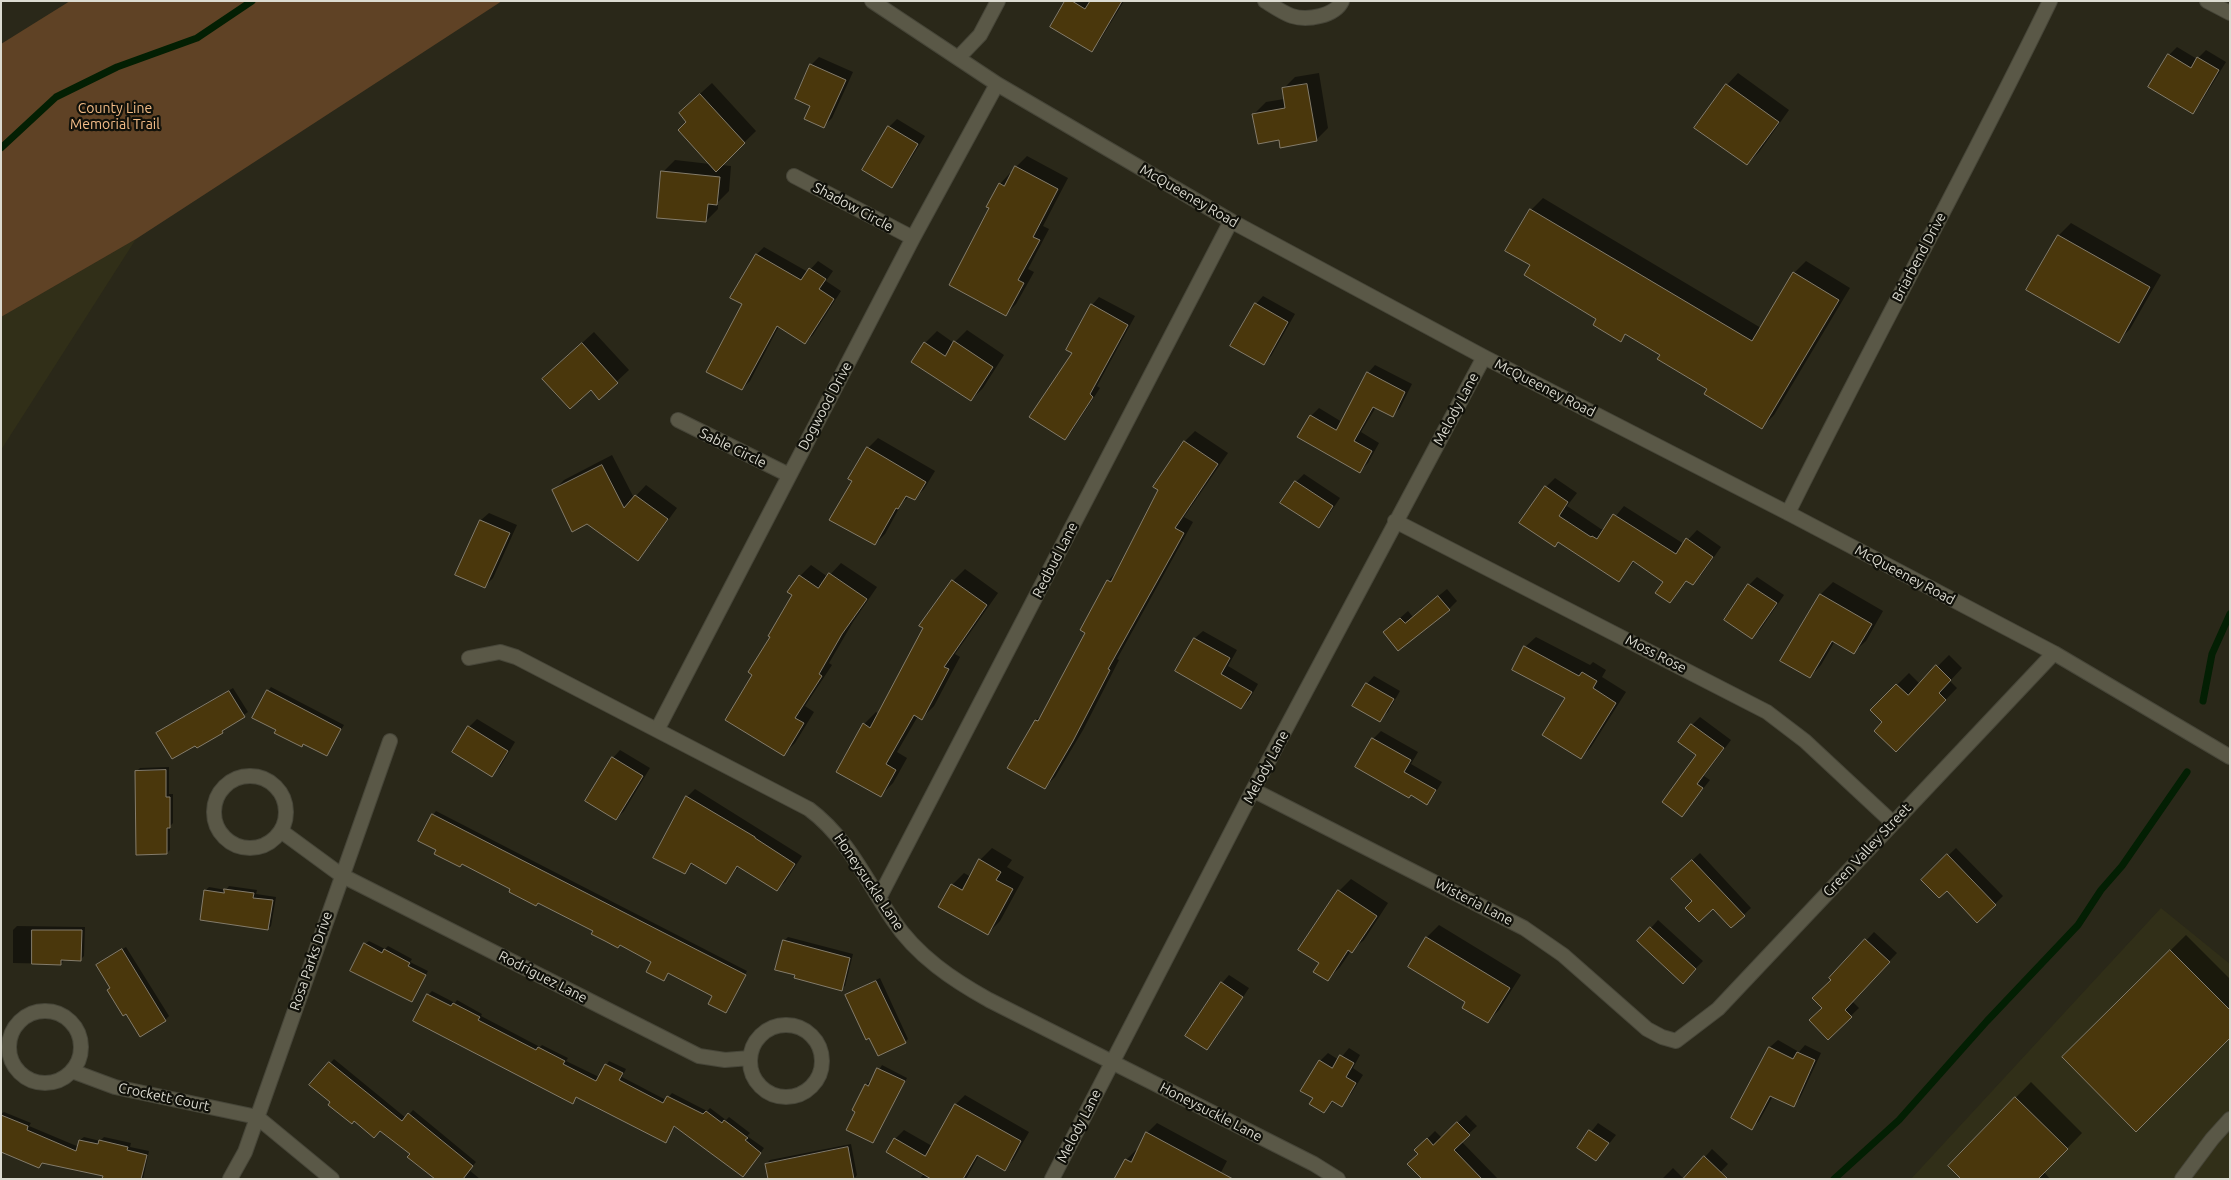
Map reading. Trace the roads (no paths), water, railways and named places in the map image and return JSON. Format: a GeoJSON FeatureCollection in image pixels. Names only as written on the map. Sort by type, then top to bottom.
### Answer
{"type":"FeatureCollection","features":[{"type":"Feature","properties":{"kind":"street","name":"McQueeney Road"},"geometry":{"type":"LineString","coordinates":[[872,1],[997,84],[1231,221],[1484,357],[1788,513],[2054,653],[2230,756]]}},
{"type":"Feature","properties":{"kind":"street"},"geometry":{"type":"LineString","coordinates":[[958,58],[980,35],[998,1]]}},
{"type":"Feature","properties":{"kind":"street"},"geometry":{"type":"LineString","coordinates":[[1264,1],[1293,17],[1319,17],[1340,5],[1342,1]]}},
{"type":"Feature","properties":{"kind":"street","name":"Briarbend Drive"},"geometry":{"type":"LineString","coordinates":[[1788,513],[1842,403],[2004,96],[2050,1]]}},
{"type":"Feature","properties":{"kind":"street"},"geometry":{"type":"LineString","coordinates":[[2206,1],[2230,13]]}},
{"type":"Feature","properties":{"kind":"street","name":"Dogwood Drive"},"geometry":{"type":"LineString","coordinates":[[657,730],[912,238],[997,84]]}},
{"type":"Feature","properties":{"kind":"street","name":"Shadow Circle"},"geometry":{"type":"LineString","coordinates":[[794,176],[912,238]]}},
{"type":"Feature","properties":{"kind":"street","name":"Redbud Lane"},"geometry":{"type":"LineString","coordinates":[[879,898],[1231,221]]}},
{"type":"Feature","properties":{"kind":"street","name":"Melody Lane"},"geometry":{"type":"LineString","coordinates":[[1052,1179],[1253,790],[1484,357]]}},
{"type":"Feature","properties":{"kind":"street","name":"Sable Circle"},"geometry":{"type":"LineString","coordinates":[[678,420],[789,476]]}},
{"type":"Feature","properties":{"kind":"street","name":"Moss Rose"},"geometry":{"type":"LineString","coordinates":[[1395,521],[1767,712],[1805,741],[1893,823]]}},
{"type":"Feature","properties":{"kind":"street","name":"Honeysuckle Lane"},"geometry":{"type":"LineString","coordinates":[[469,658],[500,652],[516,656],[809,809],[820,817],[842,840],[894,922],[916,948],[950,977],[989,1000],[1314,1164],[1338,1179]]}},
{"type":"Feature","properties":{"kind":"street","name":"Green Valley Street"},"geometry":{"type":"LineString","coordinates":[[1676,1041],[1718,1009],[2054,653]]}},
{"type":"Feature","properties":{"kind":"street","name":"Rosa Parks Drive"},"geometry":{"type":"LineString","coordinates":[[230,1179],[245,1152],[341,875],[390,741]]}},
{"type":"Feature","properties":{"kind":"street"},"geometry":{"type":"LineString","coordinates":[[253,775],[274,784],[286,803],[286,815],[281,831],[269,843],[258,847],[246,848],[226,839],[218,831],[213,809],[216,798],[222,788],[236,778],[253,775]]}},
{"type":"Feature","properties":{"kind":"street","name":"Wisteria Lane"},"geometry":{"type":"LineString","coordinates":[[1253,790],[1524,928],[1563,955],[1647,1029],[1662,1037],[1676,1041]]}},
{"type":"Feature","properties":{"kind":"street","name":"Rodriguez Lane"},"geometry":{"type":"LineString","coordinates":[[281,831],[341,875],[699,1056],[725,1060],[750,1058]]}},
{"type":"Feature","properties":{"kind":"street"},"geometry":{"type":"LineString","coordinates":[[36,1011],[53,1012],[69,1019],[78,1033],[81,1050],[78,1061],[72,1071],[64,1078],[47,1083],[30,1081],[20,1074],[13,1066],[8,1044],[11,1033],[17,1023],[36,1011]]}},
{"type":"Feature","properties":{"kind":"street"},"geometry":{"type":"LineString","coordinates":[[790,1024],[801,1027],[811,1033],[820,1047],[823,1064],[820,1075],[814,1085],[805,1092],[783,1098],[762,1088],[755,1080],[750,1058],[753,1047],[759,1037],[778,1025],[790,1024]]}},
{"type":"Feature","properties":{"kind":"street","name":"Crockett Court"},"geometry":{"type":"LineString","coordinates":[[72,1071],[115,1087],[257,1117]]}},
{"type":"Feature","properties":{"kind":"street"},"geometry":{"type":"LineString","coordinates":[[257,1117],[332,1179]]}},
{"type":"Feature","properties":{"kind":"street"},"geometry":{"type":"LineString","coordinates":[[2182,1179],[2212,1139],[2230,1119]]}},
{"type":"Feature","properties":{"kind":"waterway"},"geometry":{"type":"LineString","coordinates":[[1,148],[56,97],[117,67],[197,38],[252,1]]}},
{"type":"Feature","properties":{"kind":"waterway"},"geometry":{"type":"LineString","coordinates":[[2203,701],[2212,654],[2230,614]]}},
{"type":"Feature","properties":{"kind":"waterway"},"geometry":{"type":"LineString","coordinates":[[1834,1179],[1899,1120],[1987,1021],[2078,925],[2101,890],[2122,866],[2187,772]]}},
{"type":"Feature","properties":{"kind":"park label","name":"County Line Memorial Trail"},"geometry":{"type":"Point","coordinates":[115,116]}}]}
